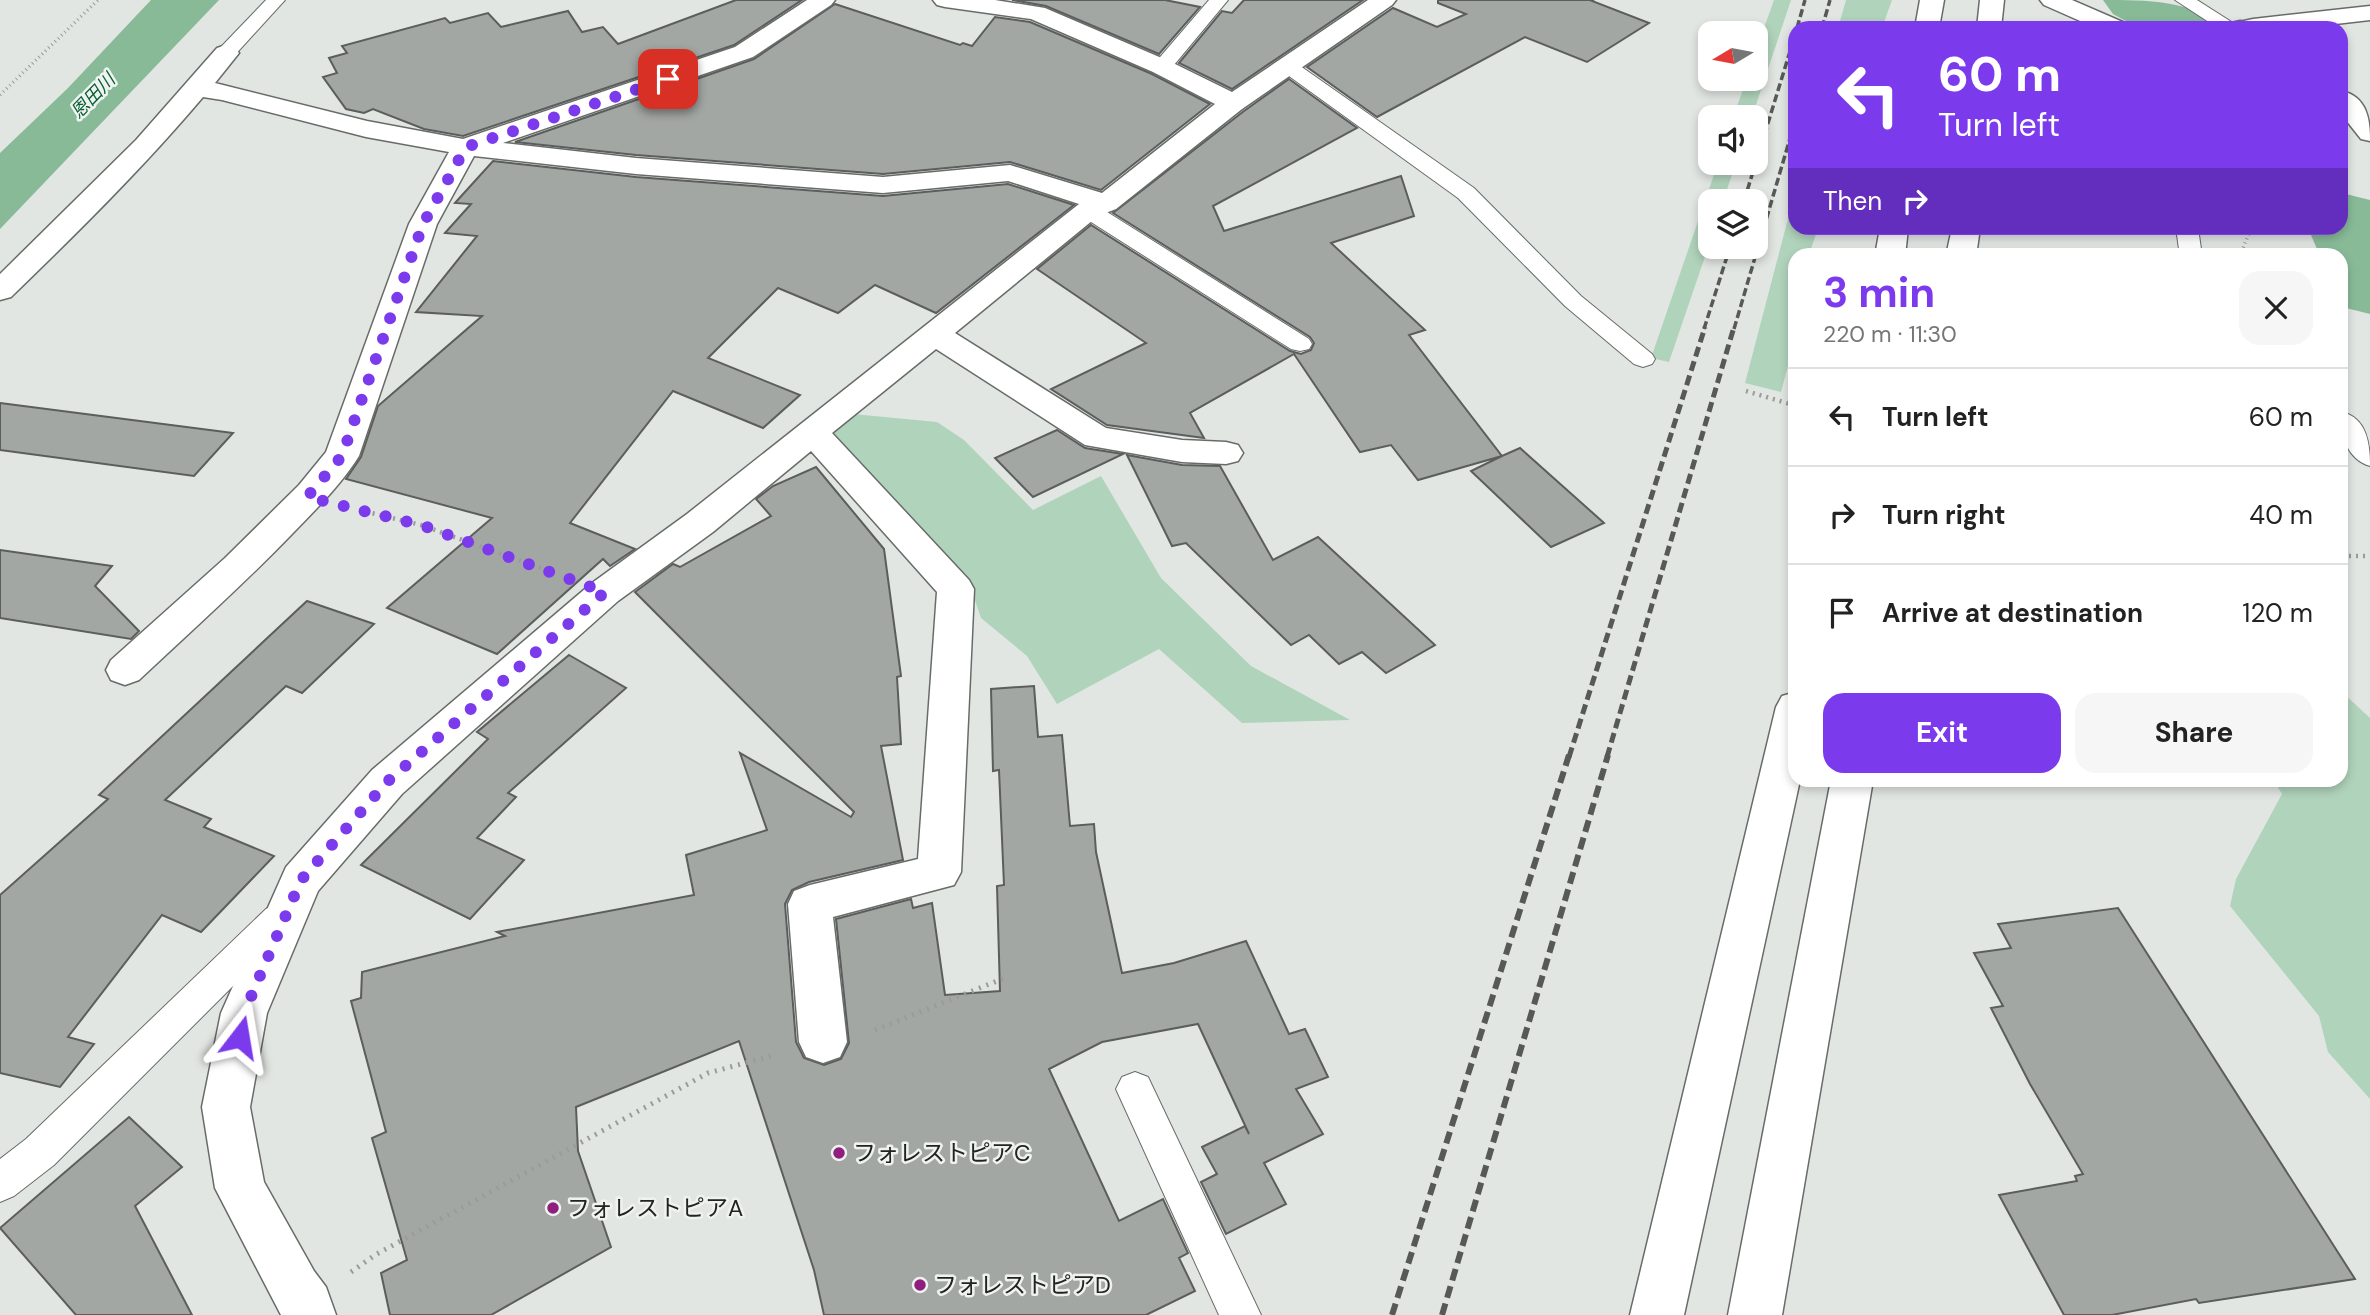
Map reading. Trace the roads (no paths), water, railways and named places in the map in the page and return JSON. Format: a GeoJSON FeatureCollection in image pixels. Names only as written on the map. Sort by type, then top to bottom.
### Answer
{"type":"FeatureCollection","features":[{"type":"Feature","properties":{"kind":"street"},"geometry":{"type":"LineString","coordinates":[[125,670],[238,567],[307,497],[342,456],[423,224],[466,147],[744,52],[823,0]]}},
{"type":"Feature","properties":{"kind":"street"},"geometry":{"type":"LineString","coordinates":[[945,0],[1037,13],[1163,67],[1233,103]]}},
{"type":"Feature","properties":{"kind":"street"},"geometry":{"type":"LineString","coordinates":[[309,1315],[307,1306],[295,1290],[240,1188],[226,1107],[244,1013],[301,880],[387,782],[605,592],[700,523],[934,334],[1233,103],[1384,0]]}},
{"type":"Feature","properties":{"kind":"street"},"geometry":{"type":"LineString","coordinates":[[1928,21],[1932,0]]}},
{"type":"Feature","properties":{"kind":"street"},"geometry":{"type":"LineString","coordinates":[[1990,21],[1993,0]]}},
{"type":"Feature","properties":{"kind":"street"},"geometry":{"type":"LineString","coordinates":[[2052,0],[2100,21]]}},
{"type":"Feature","properties":{"kind":"street"},"geometry":{"type":"LineString","coordinates":[[2303,21],[2370,13]]}},
{"type":"Feature","properties":{"kind":"street"},"geometry":{"type":"LineString","coordinates":[[0,290],[77,218],[198,89],[226,54]]}},
{"type":"Feature","properties":{"kind":"street"},"geometry":{"type":"LineString","coordinates":[[198,89],[223,92],[366,129],[466,147],[636,166],[883,185],[1010,173],[1097,207]]}},
{"type":"Feature","properties":{"kind":"street"},"geometry":{"type":"LineString","coordinates":[[2348,106],[2370,133]]}},
{"type":"Feature","properties":{"kind":"street"},"geometry":{"type":"LineString","coordinates":[[934,334],[1097,437],[1182,451],[1226,453]]}},
{"type":"Feature","properties":{"kind":"street"},"geometry":{"type":"LineString","coordinates":[[813,433],[956,589],[939,872],[810,904],[823,1042]]}},
{"type":"Feature","properties":{"kind":"street"},"geometry":{"type":"LineString","coordinates":[[1657,1315],[1788,742]]}},
{"type":"Feature","properties":{"kind":"street"},"geometry":{"type":"LineString","coordinates":[[1755,1315],[1851,787]]}},
{"type":"Feature","properties":{"kind":"lane"},"geometry":{"type":"LineString","coordinates":[[226,54],[276,0]]}},
{"type":"Feature","properties":{"kind":"lane"},"geometry":{"type":"LineString","coordinates":[[1163,67],[1219,0]]}},
{"type":"Feature","properties":{"kind":"lane"},"geometry":{"type":"LineString","coordinates":[[2184,0],[2230,21]]}},
{"type":"Feature","properties":{"kind":"lane"},"geometry":{"type":"LineString","coordinates":[[1289,67],[1466,193],[1573,301],[1643,359]]}},
{"type":"Feature","properties":{"kind":"lane"},"geometry":{"type":"LineString","coordinates":[[1097,207],[1300,344]]}},
{"type":"Feature","properties":{"kind":"lane"},"geometry":{"type":"LineString","coordinates":[[2348,429],[2370,457]]}},
{"type":"Feature","properties":{"kind":"lane"},"geometry":{"type":"LineString","coordinates":[[0,1183],[40,1152],[286,911]]}},
{"type":"Feature","properties":{"kind":"lane"},"geometry":{"type":"LineString","coordinates":[[1135,1089],[1240,1315]]}},
{"type":"Feature","properties":{"kind":"lane"},"geometry":{"type":"LineString","coordinates":[[0,1154],[40,1152]]}},
{"type":"Feature","properties":{"kind":"water","name":"恩田川"},"geometry":{"type":"Polygon","coordinates":[[[151,0],[219,0],[0,229],[0,153],[68,88],[151,0]]]}},
{"type":"Feature","properties":{"kind":"waterway"},"geometry":{"type":"LineString","coordinates":[[2136,0],[2175,21]]}},
{"type":"Feature","properties":{"kind":"waterway"},"geometry":{"type":"LineString","coordinates":[[2348,229],[2361,258],[2370,289]]}},
{"type":"Feature","properties":{"kind":"railway"},"geometry":{"type":"LineString","coordinates":[[1799,21],[1805,0]]}},
{"type":"Feature","properties":{"kind":"railway"},"geometry":{"type":"LineString","coordinates":[[1824,21],[1830,0]]}},
{"type":"Feature","properties":{"kind":"railway"},"geometry":{"type":"LineString","coordinates":[[1748,189],[1788,58]]}},
{"type":"Feature","properties":{"kind":"railway"},"geometry":{"type":"LineString","coordinates":[[1734,329],[1788,145]]}},
{"type":"Feature","properties":{"kind":"railway"},"geometry":{"type":"LineString","coordinates":[[1704,329],[1726,259]]}},
{"type":"Feature","properties":{"kind":"railway"},"geometry":{"type":"LineString","coordinates":[[1569,757],[1705,327]]}},
{"type":"Feature","properties":{"kind":"railway"},"geometry":{"type":"LineString","coordinates":[[1607,757],[1734,327]]}},
{"type":"Feature","properties":{"kind":"railway"},"geometry":{"type":"LineString","coordinates":[[1392,1315],[1569,755]]}},
{"type":"Feature","properties":{"kind":"railway"},"geometry":{"type":"LineString","coordinates":[[1442,1315],[1608,755]]}},
{"type":"Feature","properties":{"kind":"place","name":"フォレストピアC"},"geometry":{"type":"Point","coordinates":[839,1153]}},
{"type":"Feature","properties":{"kind":"place","name":"フォレストピアA"},"geometry":{"type":"Point","coordinates":[553,1208]}},
{"type":"Feature","properties":{"kind":"place","name":"フォレストピアD"},"geometry":{"type":"Point","coordinates":[920,1285]}}]}
